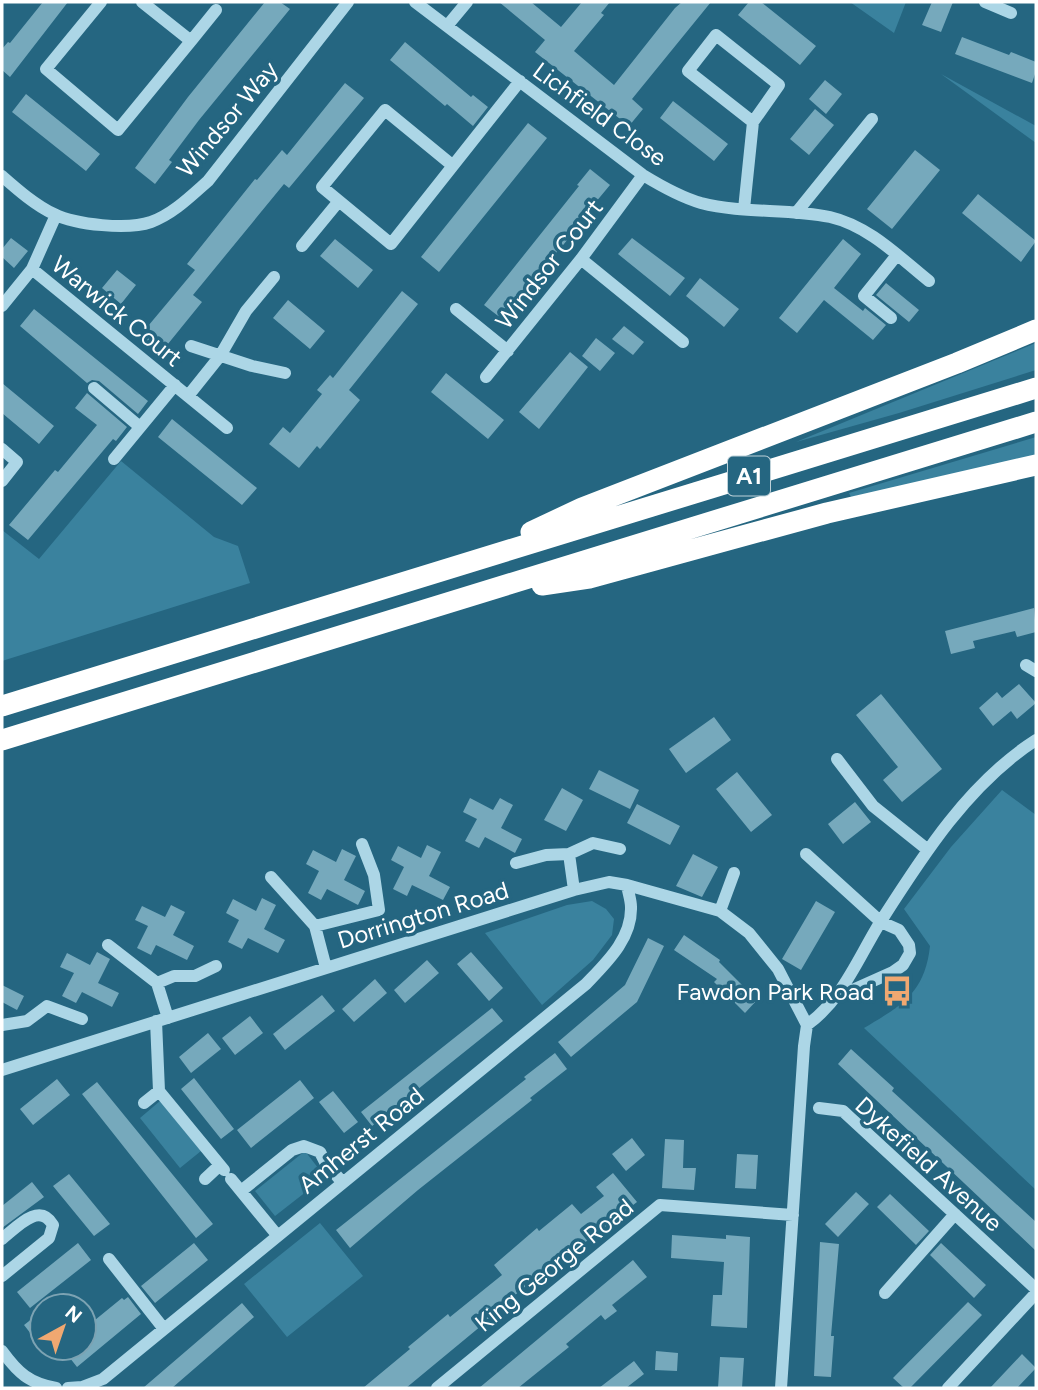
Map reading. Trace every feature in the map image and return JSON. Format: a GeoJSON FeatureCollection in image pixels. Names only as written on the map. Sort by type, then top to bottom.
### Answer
{"type":"FeatureCollection","features":[{"type":"Feature","properties":{"kind":"highway","name":"A1"},"geometry":{"type":"LineString","coordinates":[[462,564],[582,508],[1036,330]]}},
{"type":"Feature","properties":{"kind":"highway","name":"A1"},"geometry":{"type":"LineString","coordinates":[[2,706],[1036,388]]}},
{"type":"Feature","properties":{"kind":"highway","name":"A1"},"geometry":{"type":"LineString","coordinates":[[2,740],[1036,422]]}},
{"type":"Feature","properties":{"kind":"highway","name":"A1"},"geometry":{"type":"LineString","coordinates":[[474,595],[589,578],[827,513],[1036,465]]}},
{"type":"Feature","properties":{"kind":"street"},"geometry":{"type":"LineString","coordinates":[[101,2],[46,69],[118,130],[216,10]]}},
{"type":"Feature","properties":{"kind":"street"},"geometry":{"type":"LineString","coordinates":[[142,2],[191,41]]}},
{"type":"Feature","properties":{"kind":"street","name":"Windsor Way"},"geometry":{"type":"LineString","coordinates":[[2,176],[56,215],[89,224],[121,226],[150,223],[180,206],[208,181],[348,2]]}},
{"type":"Feature","properties":{"kind":"street","name":"Lichfield Close"},"geometry":{"type":"LineString","coordinates":[[415,2],[643,175],[669,190],[701,202],[832,218],[867,232],[929,281]]}},
{"type":"Feature","properties":{"kind":"street"},"geometry":{"type":"LineString","coordinates":[[447,26],[467,2]]}},
{"type":"Feature","properties":{"kind":"street"},"geometry":{"type":"LineString","coordinates":[[985,2],[1011,13]]}},
{"type":"Feature","properties":{"kind":"street"},"geometry":{"type":"LineString","coordinates":[[744,209],[753,122],[779,85],[716,35],[688,71],[753,122]]}},
{"type":"Feature","properties":{"kind":"street"},"geometry":{"type":"LineString","coordinates":[[452,165],[385,110],[322,187],[391,244],[520,81]]}},
{"type":"Feature","properties":{"kind":"street"},"geometry":{"type":"LineString","coordinates":[[796,212],[872,119]]}},
{"type":"Feature","properties":{"kind":"street","name":"Windsor Court"},"geometry":{"type":"LineString","coordinates":[[486,377],[581,259],[643,175]]}},
{"type":"Feature","properties":{"kind":"street"},"geometry":{"type":"LineString","coordinates":[[302,246],[339,201]]}},
{"type":"Feature","properties":{"kind":"street"},"geometry":{"type":"LineString","coordinates":[[2,303],[32,269],[56,215]]}},
{"type":"Feature","properties":{"kind":"street"},"geometry":{"type":"LineString","coordinates":[[891,318],[864,296],[897,255]]}},
{"type":"Feature","properties":{"kind":"street"},"geometry":{"type":"LineString","coordinates":[[581,259],[683,342]]}},
{"type":"Feature","properties":{"kind":"street","name":"Warwick Court"},"geometry":{"type":"LineString","coordinates":[[32,269],[227,428]]}},
{"type":"Feature","properties":{"kind":"street","name":"Warwick Court"},"geometry":{"type":"LineString","coordinates":[[188,396],[220,356],[241,319],[274,277]]}},
{"type":"Feature","properties":{"kind":"street"},"geometry":{"type":"LineString","coordinates":[[456,309],[508,351]]}},
{"type":"Feature","properties":{"kind":"street","name":"Warwick Court"},"geometry":{"type":"LineString","coordinates":[[191,346],[285,373]]}},
{"type":"Feature","properties":{"kind":"street","name":"Warwick Court"},"geometry":{"type":"LineString","coordinates":[[114,459],[175,385]]}},
{"type":"Feature","properties":{"kind":"street"},"geometry":{"type":"LineString","coordinates":[[94,388],[141,427]]}},
{"type":"Feature","properties":{"kind":"street"},"geometry":{"type":"LineString","coordinates":[[2,449],[17,463],[2,481]]}},
{"type":"Feature","properties":{"kind":"street"},"geometry":{"type":"LineString","coordinates":[[781,1388],[807,1025],[822,1014],[837,997],[928,850],[960,809],[1014,754],[1036,740]]}},
{"type":"Feature","properties":{"kind":"street"},"geometry":{"type":"LineString","coordinates":[[837,758],[873,806],[928,850]]}},
{"type":"Feature","properties":{"kind":"street"},"geometry":{"type":"LineString","coordinates":[[516,863],[546,855],[569,854],[593,843],[620,849]]}},
{"type":"Feature","properties":{"kind":"street"},"geometry":{"type":"LineString","coordinates":[[315,926],[386,908],[362,844]]}},
{"type":"Feature","properties":{"kind":"street"},"geometry":{"type":"LineString","coordinates":[[806,853],[881,922],[899,930],[909,944],[910,953],[903,965],[837,997]]}},
{"type":"Feature","properties":{"kind":"street"},"geometry":{"type":"LineString","coordinates":[[569,854],[574,890]]}},
{"type":"Feature","properties":{"kind":"street"},"geometry":{"type":"LineString","coordinates":[[720,911],[734,873]]}},
{"type":"Feature","properties":{"kind":"street"},"geometry":{"type":"LineString","coordinates":[[271,877],[315,926],[326,968]]}},
{"type":"Feature","properties":{"kind":"street","name":"Dorrington Road"},"geometry":{"type":"LineString","coordinates":[[2,1070],[574,890],[609,882],[720,911],[748,933],[778,969],[807,1025]]}},
{"type":"Feature","properties":{"kind":"street","name":"Amherst Road"},"geometry":{"type":"LineString","coordinates":[[68,1388],[82,1387],[103,1379],[586,984],[617,950],[626,933],[632,908],[627,885]]}},
{"type":"Feature","properties":{"kind":"street"},"geometry":{"type":"LineString","coordinates":[[108,945],[157,983],[162,1020],[159,1091],[277,1235]]}},
{"type":"Feature","properties":{"kind":"street"},"geometry":{"type":"LineString","coordinates":[[157,983],[174,976],[195,976],[216,966]]}},
{"type":"Feature","properties":{"kind":"street"},"geometry":{"type":"LineString","coordinates":[[2,1025],[27,1021],[47,1006],[82,1019]]}},
{"type":"Feature","properties":{"kind":"street"},"geometry":{"type":"LineString","coordinates":[[144,1103],[159,1091]]}},
{"type":"Feature","properties":{"kind":"street","name":"Dykefield Avenue"},"geometry":{"type":"LineString","coordinates":[[820,1108],[844,1111],[1036,1291]]}},
{"type":"Feature","properties":{"kind":"street"},"geometry":{"type":"LineString","coordinates":[[241,1191],[292,1150],[304,1146],[320,1152],[342,1182]]}},
{"type":"Feature","properties":{"kind":"street"},"geometry":{"type":"LineString","coordinates":[[205,1179],[225,1172]]}},
{"type":"Feature","properties":{"kind":"street","name":"King George Road"},"geometry":{"type":"LineString","coordinates":[[437,1388],[660,1205],[793,1215]]}},
{"type":"Feature","properties":{"kind":"street"},"geometry":{"type":"LineString","coordinates":[[2,1239],[33,1215],[43,1214],[53,1225],[49,1238],[2,1276]]}},
{"type":"Feature","properties":{"kind":"street"},"geometry":{"type":"LineString","coordinates":[[885,1293],[956,1214]]}},
{"type":"Feature","properties":{"kind":"street"},"geometry":{"type":"LineString","coordinates":[[109,1259],[164,1329]]}},
{"type":"Feature","properties":{"kind":"street"},"geometry":{"type":"LineString","coordinates":[[948,1388],[1036,1291]]}},
{"type":"Feature","properties":{"kind":"street"},"geometry":{"type":"LineString","coordinates":[[2,1351],[37,1385],[56,1388]]}},
{"type":"Feature","properties":{"kind":"shaded area"},"geometry":{"type":"Polygon","coordinates":[[[850,2],[906,2],[894,33],[850,2]]]}},
{"type":"Feature","properties":{"kind":"shaded area"},"geometry":{"type":"Polygon","coordinates":[[[941,74],[1036,126],[1036,143],[941,74]]]}},
{"type":"Feature","properties":{"kind":"shaded area"},"geometry":{"type":"Polygon","coordinates":[[[1036,343],[1036,370],[796,442],[1036,343]]]}},
{"type":"Feature","properties":{"kind":"shaded area"},"geometry":{"type":"Polygon","coordinates":[[[1036,437],[1036,459],[851,497],[849,493],[1036,437]]]}},
{"type":"Feature","properties":{"kind":"shaded area"},"geometry":{"type":"Polygon","coordinates":[[[121,461],[214,537],[238,546],[250,583],[2,661],[2,530],[39,559],[121,461]]]}},
{"type":"Feature","properties":{"kind":"shaded area"},"geometry":{"type":"Polygon","coordinates":[[[1002,790],[1036,815],[1036,1190],[864,1028],[900,1005],[917,987],[923,976],[930,946],[904,909],[951,847],[1002,790]]]}},
{"type":"Feature","properties":{"kind":"shaded area"},"geometry":{"type":"Polygon","coordinates":[[[592,901],[606,909],[614,919],[612,935],[593,960],[542,1005],[485,933],[567,905],[592,901]]]}},
{"type":"Feature","properties":{"kind":"shaded area"},"geometry":{"type":"Polygon","coordinates":[[[160,1101],[201,1151],[180,1168],[140,1118],[160,1101]]]}},
{"type":"Feature","properties":{"kind":"shaded area"},"geometry":{"type":"Polygon","coordinates":[[[305,1151],[325,1177],[275,1216],[255,1191],[305,1151]]]}},
{"type":"Feature","properties":{"kind":"shaded area"},"geometry":{"type":"Polygon","coordinates":[[[320,1223],[363,1276],[287,1337],[244,1284],[320,1223]]]}},
{"type":"Feature","properties":{"kind":"building"},"geometry":{"type":"Polygon","coordinates":[[[43,2],[68,2],[10,77],[2,70],[2,49],[43,2]]]}},
{"type":"Feature","properties":{"kind":"building"},"geometry":{"type":"Polygon","coordinates":[[[265,2],[280,2],[290,9],[199,120],[155,184],[135,168],[265,2]]]}},
{"type":"Feature","properties":{"kind":"building"},"geometry":{"type":"Polygon","coordinates":[[[499,2],[531,2],[561,27],[582,2],[610,2],[601,13],[604,15],[574,51],[614,85],[682,2],[711,2],[632,99],[643,109],[629,126],[535,52],[545,40],[499,2]]]}},
{"type":"Feature","properties":{"kind":"building"},"geometry":{"type":"Polygon","coordinates":[[[749,2],[761,2],[816,46],[800,65],[738,15],[749,2]]]}},
{"type":"Feature","properties":{"kind":"building"},"geometry":{"type":"Polygon","coordinates":[[[932,2],[953,2],[941,32],[922,25],[932,2]]]}},
{"type":"Feature","properties":{"kind":"building"},"geometry":{"type":"Polygon","coordinates":[[[962,37],[1036,62],[1032,83],[955,54],[962,37]]]}},
{"type":"Feature","properties":{"kind":"building"},"geometry":{"type":"Polygon","coordinates":[[[405,42],[471,97],[473,95],[488,107],[473,126],[390,60],[405,42]]]}},
{"type":"Feature","properties":{"kind":"building"},"geometry":{"type":"Polygon","coordinates":[[[825,80],[842,94],[826,114],[809,99],[825,80]]]}},
{"type":"Feature","properties":{"kind":"building"},"geometry":{"type":"Polygon","coordinates":[[[345,83],[364,98],[289,188],[284,184],[193,295],[202,302],[159,355],[138,338],[195,270],[187,264],[255,179],[257,180],[282,150],[287,155],[345,83]]]}},
{"type":"Feature","properties":{"kind":"building"},"geometry":{"type":"Polygon","coordinates":[[[26,94],[100,154],[86,171],[12,112],[26,94]]]}},
{"type":"Feature","properties":{"kind":"building"},"geometry":{"type":"Polygon","coordinates":[[[673,101],[728,144],[714,161],[660,118],[673,101]]]}},
{"type":"Feature","properties":{"kind":"building"},"geometry":{"type":"Polygon","coordinates":[[[815,109],[834,125],[809,155],[790,139],[815,109]]]}},
{"type":"Feature","properties":{"kind":"building"},"geometry":{"type":"Polygon","coordinates":[[[528,123],[547,138],[439,272],[421,257],[528,123]]]}},
{"type":"Feature","properties":{"kind":"building"},"geometry":{"type":"Polygon","coordinates":[[[915,150],[940,170],[892,229],[867,209],[915,150]]]}},
{"type":"Feature","properties":{"kind":"building"},"geometry":{"type":"Polygon","coordinates":[[[590,169],[610,185],[502,319],[484,305],[590,169]]]}},
{"type":"Feature","properties":{"kind":"building"},"geometry":{"type":"Polygon","coordinates":[[[978,194],[1036,241],[1021,262],[962,213],[978,194]]]}},
{"type":"Feature","properties":{"kind":"building"},"geometry":{"type":"Polygon","coordinates":[[[11,238],[28,251],[14,268],[2,257],[2,249],[11,238]]]}},
{"type":"Feature","properties":{"kind":"building"},"geometry":{"type":"Polygon","coordinates":[[[632,238],[685,278],[670,296],[618,254],[632,238]]]}},
{"type":"Feature","properties":{"kind":"building"},"geometry":{"type":"Polygon","coordinates":[[[335,239],[373,270],[358,288],[320,256],[335,239]]]}},
{"type":"Feature","properties":{"kind":"building"},"geometry":{"type":"Polygon","coordinates":[[[843,239],[861,254],[834,288],[886,325],[873,340],[824,300],[797,333],[779,318],[843,239]]]}},
{"type":"Feature","properties":{"kind":"building"},"geometry":{"type":"Polygon","coordinates":[[[117,270],[136,285],[121,304],[102,288],[117,270]]]}},
{"type":"Feature","properties":{"kind":"building"},"geometry":{"type":"Polygon","coordinates":[[[700,278],[739,309],[724,327],[686,296],[700,278]]]}},
{"type":"Feature","properties":{"kind":"building"},"geometry":{"type":"Polygon","coordinates":[[[886,283],[919,310],[909,322],[876,295],[886,283]]]}},
{"type":"Feature","properties":{"kind":"building"},"geometry":{"type":"Polygon","coordinates":[[[402,291],[418,304],[349,390],[360,400],[320,449],[317,446],[299,468],[269,444],[283,427],[290,433],[322,394],[317,390],[330,375],[333,378],[402,291]]]}},
{"type":"Feature","properties":{"kind":"building"},"geometry":{"type":"Polygon","coordinates":[[[288,300],[325,331],[310,349],[273,318],[288,300]]]}},
{"type":"Feature","properties":{"kind":"building"},"geometry":{"type":"Polygon","coordinates":[[[34,309],[148,401],[138,414],[99,381],[92,380],[87,383],[20,326],[34,309]]]}},
{"type":"Feature","properties":{"kind":"building"},"geometry":{"type":"Polygon","coordinates":[[[624,326],[644,342],[633,355],[612,339],[624,326]]]}},
{"type":"Feature","properties":{"kind":"building"},"geometry":{"type":"Polygon","coordinates":[[[596,338],[615,353],[600,371],[582,356],[596,338]]]}},
{"type":"Feature","properties":{"kind":"building"},"geometry":{"type":"Polygon","coordinates":[[[570,352],[588,367],[539,429],[519,412],[570,352]]]}},
{"type":"Feature","properties":{"kind":"building"},"geometry":{"type":"Polygon","coordinates":[[[446,373],[504,420],[488,439],[431,392],[446,373]]]}},
{"type":"Feature","properties":{"kind":"building"},"geometry":{"type":"Polygon","coordinates":[[[2,383],[54,426],[39,444],[2,413],[2,383]]]}},
{"type":"Feature","properties":{"kind":"building"},"geometry":{"type":"Polygon","coordinates":[[[87,393],[127,427],[116,441],[113,439],[28,540],[9,525],[97,425],[75,408],[87,393]]]}},
{"type":"Feature","properties":{"kind":"building"},"geometry":{"type":"Polygon","coordinates":[[[172,419],[257,488],[242,505],[158,437],[172,419]]]}},
{"type":"Feature","properties":{"kind":"building"},"geometry":{"type":"Polygon","coordinates":[[[1034,608],[1036,632],[1017,637],[1015,631],[973,641],[975,648],[951,654],[945,631],[1034,608]]]}},
{"type":"Feature","properties":{"kind":"building"},"geometry":{"type":"Polygon","coordinates":[[[1019,684],[1036,703],[1017,719],[1011,711],[993,726],[979,708],[997,692],[1002,698],[1019,684]]]}},
{"type":"Feature","properties":{"kind":"building"},"geometry":{"type":"Polygon","coordinates":[[[881,694],[942,769],[902,802],[883,780],[898,767],[856,715],[881,694]]]}},
{"type":"Feature","properties":{"kind":"building"},"geometry":{"type":"Polygon","coordinates":[[[714,717],[731,740],[686,773],[669,749],[714,717]]]}},
{"type":"Feature","properties":{"kind":"building"},"geometry":{"type":"Polygon","coordinates":[[[599,770],[639,790],[630,809],[589,789],[599,770]]]}},
{"type":"Feature","properties":{"kind":"building"},"geometry":{"type":"Polygon","coordinates":[[[737,772],[772,815],[751,832],[716,789],[737,772]]]}},
{"type":"Feature","properties":{"kind":"building"},"geometry":{"type":"Polygon","coordinates":[[[562,788],[583,800],[566,831],[544,820],[562,788]]]}},
{"type":"Feature","properties":{"kind":"building"},"geometry":{"type":"Polygon","coordinates":[[[470,798],[493,810],[500,798],[513,805],[501,828],[522,839],[515,853],[485,837],[479,848],[465,841],[477,819],[463,812],[470,798]]]}},
{"type":"Feature","properties":{"kind":"building"},"geometry":{"type":"Polygon","coordinates":[[[855,802],[871,822],[843,844],[828,824],[855,802]]]}},
{"type":"Feature","properties":{"kind":"building"},"geometry":{"type":"Polygon","coordinates":[[[637,804],[680,826],[670,845],[627,823],[637,804]]]}},
{"type":"Feature","properties":{"kind":"building"},"geometry":{"type":"Polygon","coordinates":[[[427,845],[441,852],[429,876],[450,887],[443,900],[412,885],[407,896],[393,889],[404,867],[391,860],[398,846],[421,858],[427,845]]]}},
{"type":"Feature","properties":{"kind":"building"},"geometry":{"type":"Polygon","coordinates":[[[342,849],[356,856],[344,880],[365,891],[358,905],[327,889],[321,900],[308,893],[319,871],[306,864],[313,850],[336,862],[342,849]]]}},
{"type":"Feature","properties":{"kind":"building"},"geometry":{"type":"Polygon","coordinates":[[[693,854],[718,867],[702,897],[676,886],[693,854]]]}},
{"type":"Feature","properties":{"kind":"building"},"geometry":{"type":"Polygon","coordinates":[[[262,898],[276,905],[264,929],[285,940],[278,953],[248,938],[242,949],[228,942],[239,920],[226,913],[233,899],[256,911],[262,898]]]}},
{"type":"Feature","properties":{"kind":"building"},"geometry":{"type":"Polygon","coordinates":[[[816,901],[835,912],[801,970],[782,959],[816,901]]]}},
{"type":"Feature","properties":{"kind":"building"},"geometry":{"type":"Polygon","coordinates":[[[171,905],[185,912],[173,935],[194,946],[187,960],[156,945],[151,955],[137,948],[148,926],[135,920],[142,906],[165,917],[171,905]]]}},
{"type":"Feature","properties":{"kind":"building"},"geometry":{"type":"Polygon","coordinates":[[[684,935],[720,960],[757,1000],[745,1013],[714,982],[717,979],[674,950],[684,935]]]}},
{"type":"Feature","properties":{"kind":"building"},"geometry":{"type":"Polygon","coordinates":[[[648,938],[664,946],[637,1002],[571,1057],[558,1042],[625,985],[648,938]]]}},
{"type":"Feature","properties":{"kind":"building"},"geometry":{"type":"Polygon","coordinates":[[[97,952],[110,959],[98,983],[119,993],[112,1007],[82,992],[76,1003],[62,996],[74,973],[60,967],[67,953],[90,965],[97,952]]]}},
{"type":"Feature","properties":{"kind":"building"},"geometry":{"type":"Polygon","coordinates":[[[471,952],[503,988],[489,1001],[457,964],[471,952]]]}},
{"type":"Feature","properties":{"kind":"building"},"geometry":{"type":"Polygon","coordinates":[[[427,960],[439,973],[405,1003],[394,990],[427,960]]]}},
{"type":"Feature","properties":{"kind":"building"},"geometry":{"type":"Polygon","coordinates":[[[375,979],[387,993],[354,1022],[342,1009],[375,979]]]}},
{"type":"Feature","properties":{"kind":"building"},"geometry":{"type":"Polygon","coordinates":[[[2,985],[24,996],[17,1010],[2,1002],[2,985]]]}},
{"type":"Feature","properties":{"kind":"building"},"geometry":{"type":"Polygon","coordinates":[[[322,995],[335,1011],[285,1050],[273,1034],[322,995]]]}},
{"type":"Feature","properties":{"kind":"building"},"geometry":{"type":"Polygon","coordinates":[[[492,1008],[503,1021],[372,1126],[361,1112],[492,1008]]]}},
{"type":"Feature","properties":{"kind":"building"},"geometry":{"type":"Polygon","coordinates":[[[250,1016],[263,1033],[235,1055],[222,1038],[250,1016]]]}},
{"type":"Feature","properties":{"kind":"building"},"geometry":{"type":"Polygon","coordinates":[[[208,1033],[221,1049],[191,1073],[179,1057],[208,1033]]]}},
{"type":"Feature","properties":{"kind":"building"},"geometry":{"type":"Polygon","coordinates":[[[851,1049],[894,1088],[892,1091],[1036,1222],[1036,1251],[838,1064],[851,1049]]]}},
{"type":"Feature","properties":{"kind":"building"},"geometry":{"type":"Polygon","coordinates":[[[555,1053],[567,1069],[350,1248],[336,1230],[555,1053]]]}},
{"type":"Feature","properties":{"kind":"building"},"geometry":{"type":"Polygon","coordinates":[[[194,1078],[234,1129],[221,1139],[181,1089],[194,1078]]]}},
{"type":"Feature","properties":{"kind":"building"},"geometry":{"type":"Polygon","coordinates":[[[57,1079],[70,1095],[33,1125],[20,1109],[57,1079]]]}},
{"type":"Feature","properties":{"kind":"building"},"geometry":{"type":"Polygon","coordinates":[[[300,1080],[314,1098],[251,1148],[237,1130],[300,1080]]]}},
{"type":"Feature","properties":{"kind":"building"},"geometry":{"type":"Polygon","coordinates":[[[97,1082],[213,1224],[196,1238],[82,1094],[97,1082]]]}},
{"type":"Feature","properties":{"kind":"building"},"geometry":{"type":"Polygon","coordinates":[[[333,1091],[358,1122],[344,1133],[319,1102],[333,1091]]]}},
{"type":"Feature","properties":{"kind":"building"},"geometry":{"type":"Polygon","coordinates":[[[632,1138],[645,1155],[626,1171],[612,1154],[632,1138]]]}},
{"type":"Feature","properties":{"kind":"building"},"geometry":{"type":"Polygon","coordinates":[[[665,1139],[684,1140],[683,1168],[696,1168],[694,1190],[662,1188],[665,1139]]]}},
{"type":"Feature","properties":{"kind":"building"},"geometry":{"type":"Polygon","coordinates":[[[737,1154],[758,1155],[756,1189],[735,1188],[737,1154]]]}},
{"type":"Feature","properties":{"kind":"building"},"geometry":{"type":"Polygon","coordinates":[[[613,1173],[637,1202],[543,1272],[406,1388],[363,1388],[448,1314],[450,1317],[502,1275],[494,1265],[537,1228],[539,1231],[572,1204],[581,1214],[604,1196],[596,1187],[613,1173]]]}},
{"type":"Feature","properties":{"kind":"building"},"geometry":{"type":"Polygon","coordinates":[[[69,1174],[110,1224],[94,1236],[53,1186],[69,1174]]]}},
{"type":"Feature","properties":{"kind":"building"},"geometry":{"type":"Polygon","coordinates":[[[32,1182],[44,1197],[2,1228],[2,1206],[32,1182]]]}},
{"type":"Feature","properties":{"kind":"building"},"geometry":{"type":"Polygon","coordinates":[[[856,1192],[869,1204],[838,1237],[825,1224],[856,1192]]]}},
{"type":"Feature","properties":{"kind":"building"},"geometry":{"type":"Polygon","coordinates":[[[890,1194],[929,1231],[916,1245],[877,1207],[890,1194]]]}},
{"type":"Feature","properties":{"kind":"building"},"geometry":{"type":"Polygon","coordinates":[[[672,1235],[726,1239],[726,1235],[750,1237],[747,1328],[711,1326],[713,1295],[722,1295],[724,1262],[671,1258],[672,1235]]]}},
{"type":"Feature","properties":{"kind":"building"},"geometry":{"type":"Polygon","coordinates":[[[820,1242],[839,1244],[831,1336],[834,1336],[831,1377],[814,1376],[820,1242]]]}},
{"type":"Feature","properties":{"kind":"building"},"geometry":{"type":"Polygon","coordinates":[[[78,1243],[91,1260],[50,1292],[28,1292],[28,1306],[17,1292],[78,1243]]]}},
{"type":"Feature","properties":{"kind":"building"},"geometry":{"type":"Polygon","coordinates":[[[194,1243],[208,1260],[155,1303],[141,1286],[194,1243]]]}},
{"type":"Feature","properties":{"kind":"building"},"geometry":{"type":"Polygon","coordinates":[[[941,1243],[986,1285],[974,1298],[930,1255],[941,1243]]]}},
{"type":"Feature","properties":{"kind":"building"},"geometry":{"type":"Polygon","coordinates":[[[633,1260],[647,1277],[612,1305],[617,1311],[605,1320],[601,1315],[566,1344],[569,1347],[518,1388],[479,1388],[633,1260]]]}},
{"type":"Feature","properties":{"kind":"building"},"geometry":{"type":"Polygon","coordinates":[[[128,1297],[141,1314],[98,1350],[98,1318],[122,1298],[124,1300],[128,1297]]]}},
{"type":"Feature","properties":{"kind":"building"},"geometry":{"type":"Polygon","coordinates":[[[968,1302],[982,1315],[910,1388],[904,1388],[893,1378],[968,1302]]]}},
{"type":"Feature","properties":{"kind":"building"},"geometry":{"type":"Polygon","coordinates":[[[242,1303],[254,1317],[172,1388],[143,1388],[242,1303]]]}},
{"type":"Feature","properties":{"kind":"building"},"geometry":{"type":"Polygon","coordinates":[[[656,1351],[678,1353],[677,1371],[655,1370],[656,1351]]]}},
{"type":"Feature","properties":{"kind":"building"},"geometry":{"type":"Polygon","coordinates":[[[1022,1354],[1036,1368],[1017,1388],[990,1388],[1022,1354]]]}},
{"type":"Feature","properties":{"kind":"building"},"geometry":{"type":"Polygon","coordinates":[[[720,1357],[744,1358],[742,1388],[718,1388],[720,1357]]]}},
{"type":"Feature","properties":{"kind":"building"},"geometry":{"type":"Polygon","coordinates":[[[634,1361],[644,1374],[626,1388],[599,1388],[634,1361]]]}},
{"type":"Feature","properties":{"kind":"place","name":"Fawdon Park Road"},"geometry":{"type":"Point","coordinates":[897,991]}}]}
